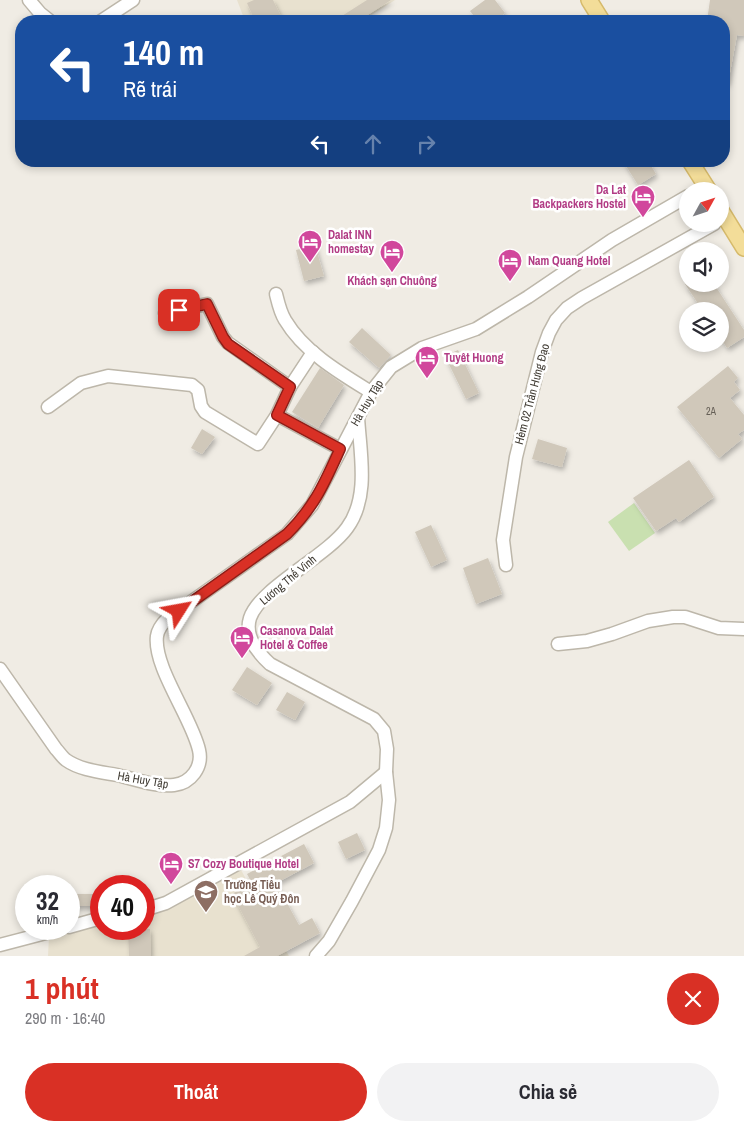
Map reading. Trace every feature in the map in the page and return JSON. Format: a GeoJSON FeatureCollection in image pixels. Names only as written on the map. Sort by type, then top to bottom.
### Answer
{"type":"FeatureCollection","features":[{"type":"Feature","properties":{"kind":"main road"},"geometry":{"type":"LineString","coordinates":[[589,0],[598,15]]}},
{"type":"Feature","properties":{"kind":"main road"},"geometry":{"type":"LineString","coordinates":[[693,167],[700,182]]}},
{"type":"Feature","properties":{"kind":"main road"},"geometry":{"type":"LineString","coordinates":[[729,229],[744,248]]}},
{"type":"Feature","properties":{"kind":"street"},"geometry":{"type":"LineString","coordinates":[[29,0],[42,15]]}},
{"type":"Feature","properties":{"kind":"street"},"geometry":{"type":"LineString","coordinates":[[110,15],[133,0]]}},
{"type":"Feature","properties":{"kind":"street","name":"Hà Huy Tập"},"geometry":{"type":"LineString","coordinates":[[0,669],[56,749],[66,760],[83,768],[152,784],[174,785],[186,781],[193,776],[199,766],[200,752],[190,725],[168,680],[159,652],[157,636],[161,626],[167,619],[287,534],[300,521],[320,493],[340,449],[371,392],[391,367],[422,348],[476,329],[528,297],[612,240],[679,201]]}},
{"type":"Feature","properties":{"kind":"street","name":"Hẻm 02 Trần Hưng Đạo"},"geometry":{"type":"LineString","coordinates":[[506,565],[503,540],[516,457],[542,352],[556,320],[567,308],[582,298],[696,232]]}},
{"type":"Feature","properties":{"kind":"street"},"geometry":{"type":"LineString","coordinates":[[276,294],[279,308],[285,320],[312,352],[340,373],[371,392]]}},
{"type":"Feature","properties":{"kind":"street"},"geometry":{"type":"LineString","coordinates":[[165,313],[207,304],[228,344],[290,387]]}},
{"type":"Feature","properties":{"kind":"street"},"geometry":{"type":"LineString","coordinates":[[48,407],[81,383],[101,378],[117,376],[196,386],[201,406],[205,412],[258,444],[277,415],[290,387],[312,352]]}},
{"type":"Feature","properties":{"kind":"street"},"geometry":{"type":"LineString","coordinates":[[277,415],[340,449]]}},
{"type":"Feature","properties":{"kind":"street","name":"Lương Thế Vinh"},"geometry":{"type":"LineString","coordinates":[[316,956],[338,926],[379,850],[386,828],[388,807],[387,748],[384,731],[374,719],[270,664],[252,644],[249,630],[250,618],[260,602],[346,528],[356,511],[362,487],[358,417]]}},
{"type":"Feature","properties":{"kind":"street"},"geometry":{"type":"LineString","coordinates":[[558,644],[587,641],[648,621],[673,617],[685,617],[719,628],[744,629]]}},
{"type":"Feature","properties":{"kind":"street"},"geometry":{"type":"LineString","coordinates":[[155,907],[175,898],[350,802],[386,772]]}},
{"type":"Feature","properties":{"kind":"street"},"geometry":{"type":"LineString","coordinates":[[0,945],[19,940]]}},
{"type":"Feature","properties":{"kind":"shaded area"},"geometry":{"type":"Polygon","coordinates":[[[237,0],[395,0],[371,15],[243,15],[237,0]]]}},
{"type":"Feature","properties":{"kind":"shaded area","name":"Trường Tiểu học Lê Quý Đôn"},"geometry":{"type":"Polygon","coordinates":[[[241,870],[289,956],[48,956],[49,940],[80,940],[80,928],[90,925],[90,940],[155,940],[155,910],[168,906],[241,870]]]}},
{"type":"Feature","properties":{"kind":"green space"},"geometry":{"type":"Polygon","coordinates":[[[634,503],[655,533],[629,551],[608,522],[634,503]]]}},
{"type":"Feature","properties":{"kind":"building"},"geometry":{"type":"Polygon","coordinates":[[[254,0],[273,0],[280,15],[252,15],[247,3],[254,0]]]}},
{"type":"Feature","properties":{"kind":"building"},"geometry":{"type":"Polygon","coordinates":[[[367,0],[391,0],[367,15],[343,15],[367,0]]]}},
{"type":"Feature","properties":{"kind":"building"},"geometry":{"type":"Polygon","coordinates":[[[485,0],[495,0],[505,13],[502,15],[473,15],[470,11],[485,0]]]}},
{"type":"Feature","properties":{"kind":"building"},"geometry":{"type":"Polygon","coordinates":[[[710,0],[744,0],[744,36],[737,35],[730,72],[730,15],[708,15],[710,0]]]}},
{"type":"Feature","properties":{"kind":"building"},"geometry":{"type":"Polygon","coordinates":[[[627,167],[652,167],[656,174],[638,185],[627,167]]]}},
{"type":"Feature","properties":{"kind":"building","name":"Dalat INN homestay"},"geometry":{"type":"Polygon","coordinates":[[[315,245],[324,276],[304,281],[296,250],[315,245]]]}},
{"type":"Feature","properties":{"kind":"building"},"geometry":{"type":"Polygon","coordinates":[[[690,292],[719,292],[726,302],[697,302],[690,292]]]}},
{"type":"Feature","properties":{"kind":"building"},"geometry":{"type":"Polygon","coordinates":[[[729,307],[744,330],[744,337],[729,347],[729,307]]]}},
{"type":"Feature","properties":{"kind":"building"},"geometry":{"type":"Polygon","coordinates":[[[362,328],[391,355],[379,368],[349,342],[362,328]]]}},
{"type":"Feature","properties":{"kind":"building"},"geometry":{"type":"Polygon","coordinates":[[[458,350],[479,393],[466,399],[445,356],[458,350]]]}},
{"type":"Feature","properties":{"kind":"building"},"geometry":{"type":"Polygon","coordinates":[[[728,366],[738,378],[734,382],[740,390],[730,398],[744,415],[744,430],[738,434],[742,439],[719,458],[677,407],[728,366]]]}},
{"type":"Feature","properties":{"kind":"building"},"geometry":{"type":"Polygon","coordinates":[[[320,368],[344,385],[318,428],[292,412],[320,368]]]}},
{"type":"Feature","properties":{"kind":"building"},"geometry":{"type":"Polygon","coordinates":[[[202,429],[215,437],[202,454],[191,448],[202,429]]]}},
{"type":"Feature","properties":{"kind":"building"},"geometry":{"type":"Polygon","coordinates":[[[538,439],[567,448],[562,467],[532,459],[538,439]]]}},
{"type":"Feature","properties":{"kind":"building"},"geometry":{"type":"Polygon","coordinates":[[[689,460],[714,497],[679,522],[676,518],[656,531],[633,498],[689,460]]]}},
{"type":"Feature","properties":{"kind":"building"},"geometry":{"type":"Polygon","coordinates":[[[431,525],[447,560],[431,567],[415,532],[431,525]]]}},
{"type":"Feature","properties":{"kind":"building"},"geometry":{"type":"Polygon","coordinates":[[[488,558],[502,594],[476,604],[463,568],[488,558]]]}},
{"type":"Feature","properties":{"kind":"building"},"geometry":{"type":"Polygon","coordinates":[[[247,667],[272,683],[257,705],[232,690],[247,667]]]}},
{"type":"Feature","properties":{"kind":"building"},"geometry":{"type":"Polygon","coordinates":[[[287,692],[305,702],[295,720],[276,710],[287,692]]]}},
{"type":"Feature","properties":{"kind":"building"},"geometry":{"type":"Polygon","coordinates":[[[357,833],[365,850],[346,859],[338,842],[357,833]]]}},
{"type":"Feature","properties":{"kind":"building"},"geometry":{"type":"Polygon","coordinates":[[[304,844],[314,863],[276,883],[299,925],[312,918],[320,933],[277,956],[244,956],[260,947],[232,894],[252,883],[247,874],[304,844]]]}},
{"type":"Feature","properties":{"kind":"building"},"geometry":{"type":"Polygon","coordinates":[[[80,894],[90,894],[90,906],[80,906],[80,894]]]}},
{"type":"Feature","properties":{"kind":"building"},"geometry":{"type":"Polygon","coordinates":[[[128,940],[150,940],[151,956],[129,956],[128,940]]]}},
{"type":"Feature","properties":{"kind":"place","name":"Da Lat Backpackers Hostel"},"geometry":{"type":"Point","coordinates":[643,218]}},
{"type":"Feature","properties":{"kind":"place","name":"Dalat INN homestay"},"geometry":{"type":"Point","coordinates":[310,263]}},
{"type":"Feature","properties":{"kind":"place","name":"Khách sạn Chuông"},"geometry":{"type":"Point","coordinates":[392,273]}},
{"type":"Feature","properties":{"kind":"place","name":"Nam Quang Hotel"},"geometry":{"type":"Point","coordinates":[510,282]}},
{"type":"Feature","properties":{"kind":"place","name":"Tuyêt Huong"},"geometry":{"type":"Point","coordinates":[427,379]}},
{"type":"Feature","properties":{"kind":"place","name":"Casanova Dalat Hotel & Coffee"},"geometry":{"type":"Point","coordinates":[242,659]}},
{"type":"Feature","properties":{"kind":"place","name":"S7 Cozy Boutique Hotel"},"geometry":{"type":"Point","coordinates":[171,885]}},
{"type":"Feature","properties":{"kind":"place","name":"Trường Tiểu học Lê Quý Đôn"},"geometry":{"type":"Point","coordinates":[206,913]}},
{"type":"Feature","properties":{"kind":"route"},"geometry":{"type":"LineString","coordinates":[[179,310],[207,304],[228,344],[290,387],[277,415],[340,449],[320,493],[300,521],[287,534],[179,611]]}}]}
